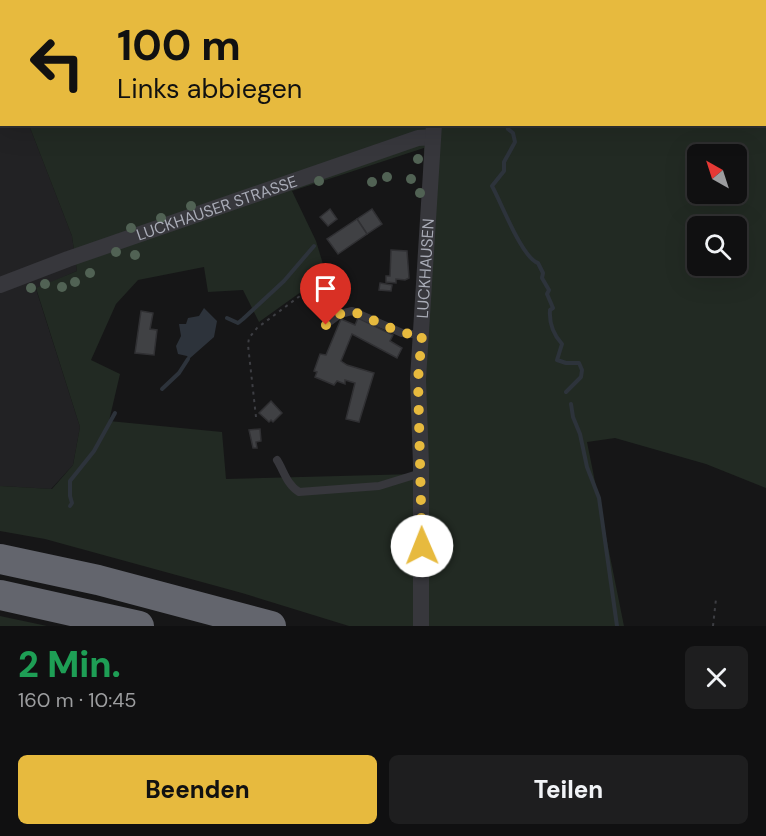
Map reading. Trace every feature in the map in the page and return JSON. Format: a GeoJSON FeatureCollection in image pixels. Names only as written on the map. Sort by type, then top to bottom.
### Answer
{"type":"FeatureCollection","features":[{"type":"Feature","properties":{"kind":"highway"},"geometry":{"type":"LineString","coordinates":[[0,559],[109,583],[271,626]]}},
{"type":"Feature","properties":{"kind":"highway"},"geometry":{"type":"LineString","coordinates":[[0,595],[139,626]]}},
{"type":"Feature","properties":{"kind":"street","name":"LUCKHAUSER STRASSE"},"geometry":{"type":"LineString","coordinates":[[0,285],[434,131]]}},
{"type":"Feature","properties":{"kind":"street","name":"LUCKHAUSEN"},"geometry":{"type":"LineString","coordinates":[[421,626],[421,473],[418,379],[434,131]]}},
{"type":"Feature","properties":{"kind":"lane"},"geometry":{"type":"LineString","coordinates":[[326,325],[340,314],[352,311],[402,333],[422,335]]}},
{"type":"Feature","properties":{"kind":"lane"},"geometry":{"type":"LineString","coordinates":[[277,460],[289,484],[299,492],[379,486],[421,473]]}},
{"type":"Feature","properties":{"kind":"path"},"geometry":{"type":"LineString","coordinates":[[256,417],[249,338],[257,328],[332,272]]}},
{"type":"Feature","properties":{"kind":"path"},"geometry":{"type":"LineString","coordinates":[[714,626],[716,599]]}},
{"type":"Feature","properties":{"kind":"shaded area"},"geometry":{"type":"Polygon","coordinates":[[[0,126],[29,126],[72,236],[77,271],[36,289],[80,427],[73,465],[51,489],[0,486],[0,126]]]}},
{"type":"Feature","properties":{"kind":"shaded area"},"geometry":{"type":"Polygon","coordinates":[[[29,126],[766,126],[766,488],[706,464],[615,438],[587,442],[624,626],[349,626],[242,593],[45,539],[0,531],[0,486],[52,489],[73,465],[80,427],[36,288],[77,271],[72,236],[29,126]],[[424,148],[292,191],[316,241],[326,274],[259,322],[243,290],[208,292],[204,267],[138,280],[116,304],[91,360],[120,374],[109,421],[222,432],[226,479],[416,474],[424,148]]]}},
{"type":"Feature","properties":{"kind":"shaded area"},"geometry":{"type":"Polygon","coordinates":[[[204,308],[217,321],[214,337],[189,359],[187,356],[178,354],[176,346],[181,336],[179,324],[186,324],[188,318],[199,316],[204,308]]]}},
{"type":"Feature","properties":{"kind":"shaded area"},"geometry":{"type":"Polygon","coordinates":[[[0,616],[47,626],[0,626],[0,616]]]}},
{"type":"Feature","properties":{"kind":"building"},"geometry":{"type":"Polygon","coordinates":[[[330,209],[337,219],[328,226],[320,217],[330,209]]]}},
{"type":"Feature","properties":{"kind":"building"},"geometry":{"type":"Polygon","coordinates":[[[372,209],[382,224],[367,234],[357,219],[372,209]]]}},
{"type":"Feature","properties":{"kind":"building"},"geometry":{"type":"Polygon","coordinates":[[[357,219],[367,234],[338,254],[327,239],[357,219]]]}},
{"type":"Feature","properties":{"kind":"building"},"geometry":{"type":"Polygon","coordinates":[[[391,250],[407,251],[409,278],[396,279],[396,283],[386,282],[386,276],[390,276],[391,250]]]}},
{"type":"Feature","properties":{"kind":"building"},"geometry":{"type":"Polygon","coordinates":[[[380,283],[392,285],[391,291],[379,290],[380,283]]]}},
{"type":"Feature","properties":{"kind":"building"},"geometry":{"type":"Polygon","coordinates":[[[141,311],[153,313],[150,329],[157,330],[154,355],[135,353],[141,311]]]}},
{"type":"Feature","properties":{"kind":"building"},"geometry":{"type":"Polygon","coordinates":[[[358,318],[393,335],[390,341],[402,348],[397,358],[352,334],[341,361],[374,373],[359,422],[346,419],[355,383],[345,380],[345,384],[337,381],[334,385],[315,377],[317,372],[314,371],[320,354],[326,355],[341,319],[355,325],[358,318]]]}},
{"type":"Feature","properties":{"kind":"building"},"geometry":{"type":"Polygon","coordinates":[[[271,401],[282,413],[273,422],[271,420],[269,422],[259,413],[271,401]]]}},
{"type":"Feature","properties":{"kind":"building"},"geometry":{"type":"Polygon","coordinates":[[[260,429],[261,441],[256,442],[257,448],[253,448],[249,430],[260,429]]]}},
{"type":"Feature","properties":{"kind":"waterway"},"geometry":{"type":"LineString","coordinates":[[507,126],[513,133],[515,142],[504,162],[504,171],[492,186],[519,241],[525,251],[538,263],[543,273],[542,278],[549,290],[547,294],[553,308],[550,310],[551,324],[562,344],[557,360],[579,363],[582,370],[581,377],[566,392]]}},
{"type":"Feature","properties":{"kind":"waterway"},"geometry":{"type":"LineString","coordinates":[[227,318],[238,323],[243,319],[284,281],[314,246]]}},
{"type":"Feature","properties":{"kind":"waterway"},"geometry":{"type":"LineString","coordinates":[[162,389],[179,373],[188,359]]}},
{"type":"Feature","properties":{"kind":"waterway"},"geometry":{"type":"LineString","coordinates":[[571,404],[587,467],[599,498],[617,626]]}},
{"type":"Feature","properties":{"kind":"waterway"},"geometry":{"type":"LineString","coordinates":[[70,506],[72,503],[70,481],[94,451],[115,413]]}},
{"type":"Feature","properties":{"kind":"route"},"geometry":{"type":"LineString","coordinates":[[326,325],[340,314],[352,311],[402,333],[422,335],[418,379],[422,546]]}}]}
